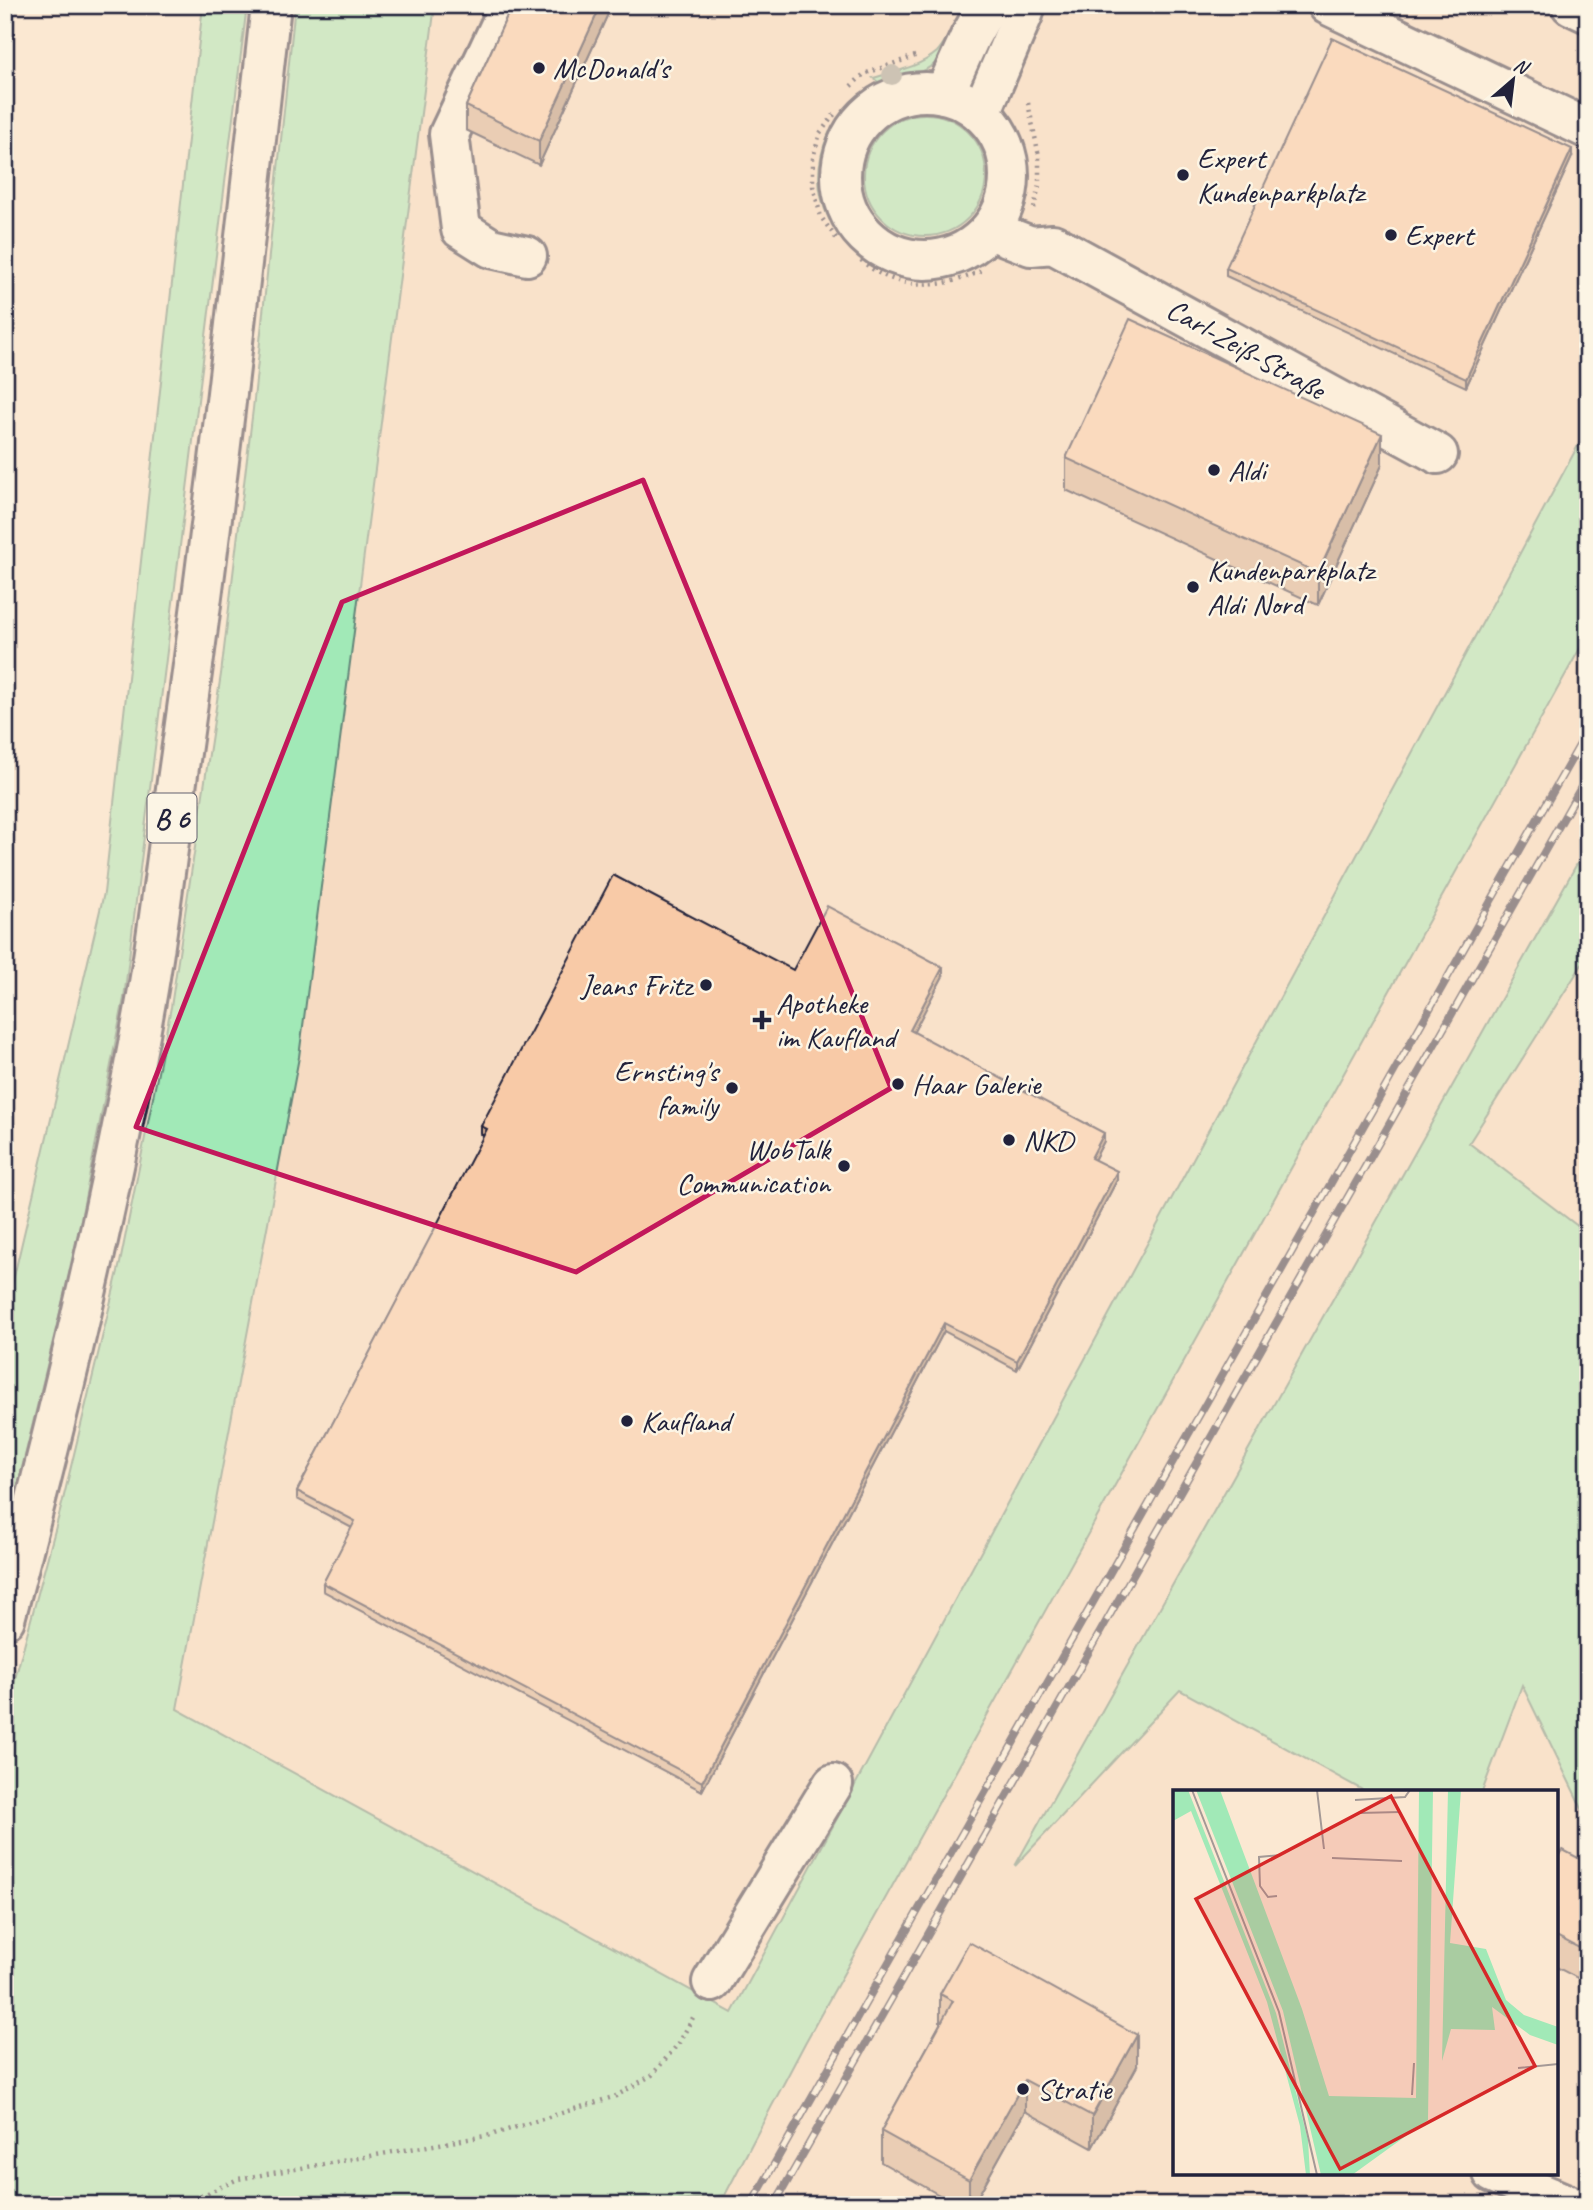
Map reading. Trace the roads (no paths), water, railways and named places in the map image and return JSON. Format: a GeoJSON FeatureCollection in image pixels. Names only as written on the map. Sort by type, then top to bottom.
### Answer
{"type":"FeatureCollection","features":[{"type":"Feature","properties":{"kind":"main road","name":"B 6"},"geometry":{"type":"LineString","coordinates":[[5,1619],[95,1256],[146,999],[227,406],[271,5]]}},
{"type":"Feature","properties":{"kind":"main road"},"geometry":{"type":"LineString","coordinates":[[510,5],[449,134],[461,229],[491,248],[527,256]]}},
{"type":"Feature","properties":{"kind":"main road"},"geometry":{"type":"LineString","coordinates":[[944,94],[988,5]]}},
{"type":"Feature","properties":{"kind":"main road"},"geometry":{"type":"LineString","coordinates":[[981,113],[1024,12],[1023,5]]}},
{"type":"Feature","properties":{"kind":"main road"},"geometry":{"type":"LineString","coordinates":[[1328,5],[1588,129]]}},
{"type":"Feature","properties":{"kind":"main road"},"geometry":{"type":"LineString","coordinates":[[1572,5],[1588,13]]}},
{"type":"Feature","properties":{"kind":"main road"},"geometry":{"type":"LineString","coordinates":[[929,92],[944,94],[981,113],[996,130],[1004,147],[1020,227],[950,257],[926,260],[902,257],[880,247],[864,234],[852,218],[845,200],[842,180],[843,160],[849,142],[870,113],[898,97],[929,92]]}},
{"type":"Feature","properties":{"kind":"main road","name":"Carl-Zeiß-Straße"},"geometry":{"type":"LineString","coordinates":[[1020,227],[1438,454]]}},
{"type":"Feature","properties":{"kind":"main road"},"geometry":{"type":"LineString","coordinates":[[712,1982],[833,1784]]}},
{"type":"Feature","properties":{"kind":"main road"},"geometry":{"type":"LineString","coordinates":[[1498,2175],[1569,2205]]}},
{"type":"Feature","properties":{"kind":"railway"},"geometry":{"type":"LineString","coordinates":[[751,2205],[1588,730]]}},
{"type":"Feature","properties":{"kind":"railway"},"geometry":{"type":"LineString","coordinates":[[774,2205],[1588,775]]}},
{"type":"Feature","properties":{"kind":"place","name":"McDonald's"},"geometry":{"type":"Point","coordinates":[539,68]}},
{"type":"Feature","properties":{"kind":"place","name":"Expert Kundenparkplatz"},"geometry":{"type":"Point","coordinates":[1183,175]}},
{"type":"Feature","properties":{"kind":"place","name":"Expert"},"geometry":{"type":"Point","coordinates":[1391,235]}},
{"type":"Feature","properties":{"kind":"place","name":"Aldi"},"geometry":{"type":"Point","coordinates":[1214,470]}},
{"type":"Feature","properties":{"kind":"place","name":"Kundenparkplatz Aldi Nord"},"geometry":{"type":"Point","coordinates":[1193,587]}},
{"type":"Feature","properties":{"kind":"place","name":"Jeans Fritz"},"geometry":{"type":"Point","coordinates":[706,985]}},
{"type":"Feature","properties":{"kind":"place","name":"Apotheke im Kaufland"},"geometry":{"type":"Point","coordinates":[762,1020]}},
{"type":"Feature","properties":{"kind":"place","name":"Haar Galerie"},"geometry":{"type":"Point","coordinates":[898,1084]}},
{"type":"Feature","properties":{"kind":"place","name":"Ernsting's family"},"geometry":{"type":"Point","coordinates":[732,1088]}},
{"type":"Feature","properties":{"kind":"place","name":"NKD"},"geometry":{"type":"Point","coordinates":[1009,1140]}},
{"type":"Feature","properties":{"kind":"place","name":"WobTalk Communication"},"geometry":{"type":"Point","coordinates":[844,1166]}},
{"type":"Feature","properties":{"kind":"place","name":"Kaufland"},"geometry":{"type":"Point","coordinates":[627,1421]}},
{"type":"Feature","properties":{"kind":"place","name":"Stratie"},"geometry":{"type":"Point","coordinates":[1023,2089]}}]}
